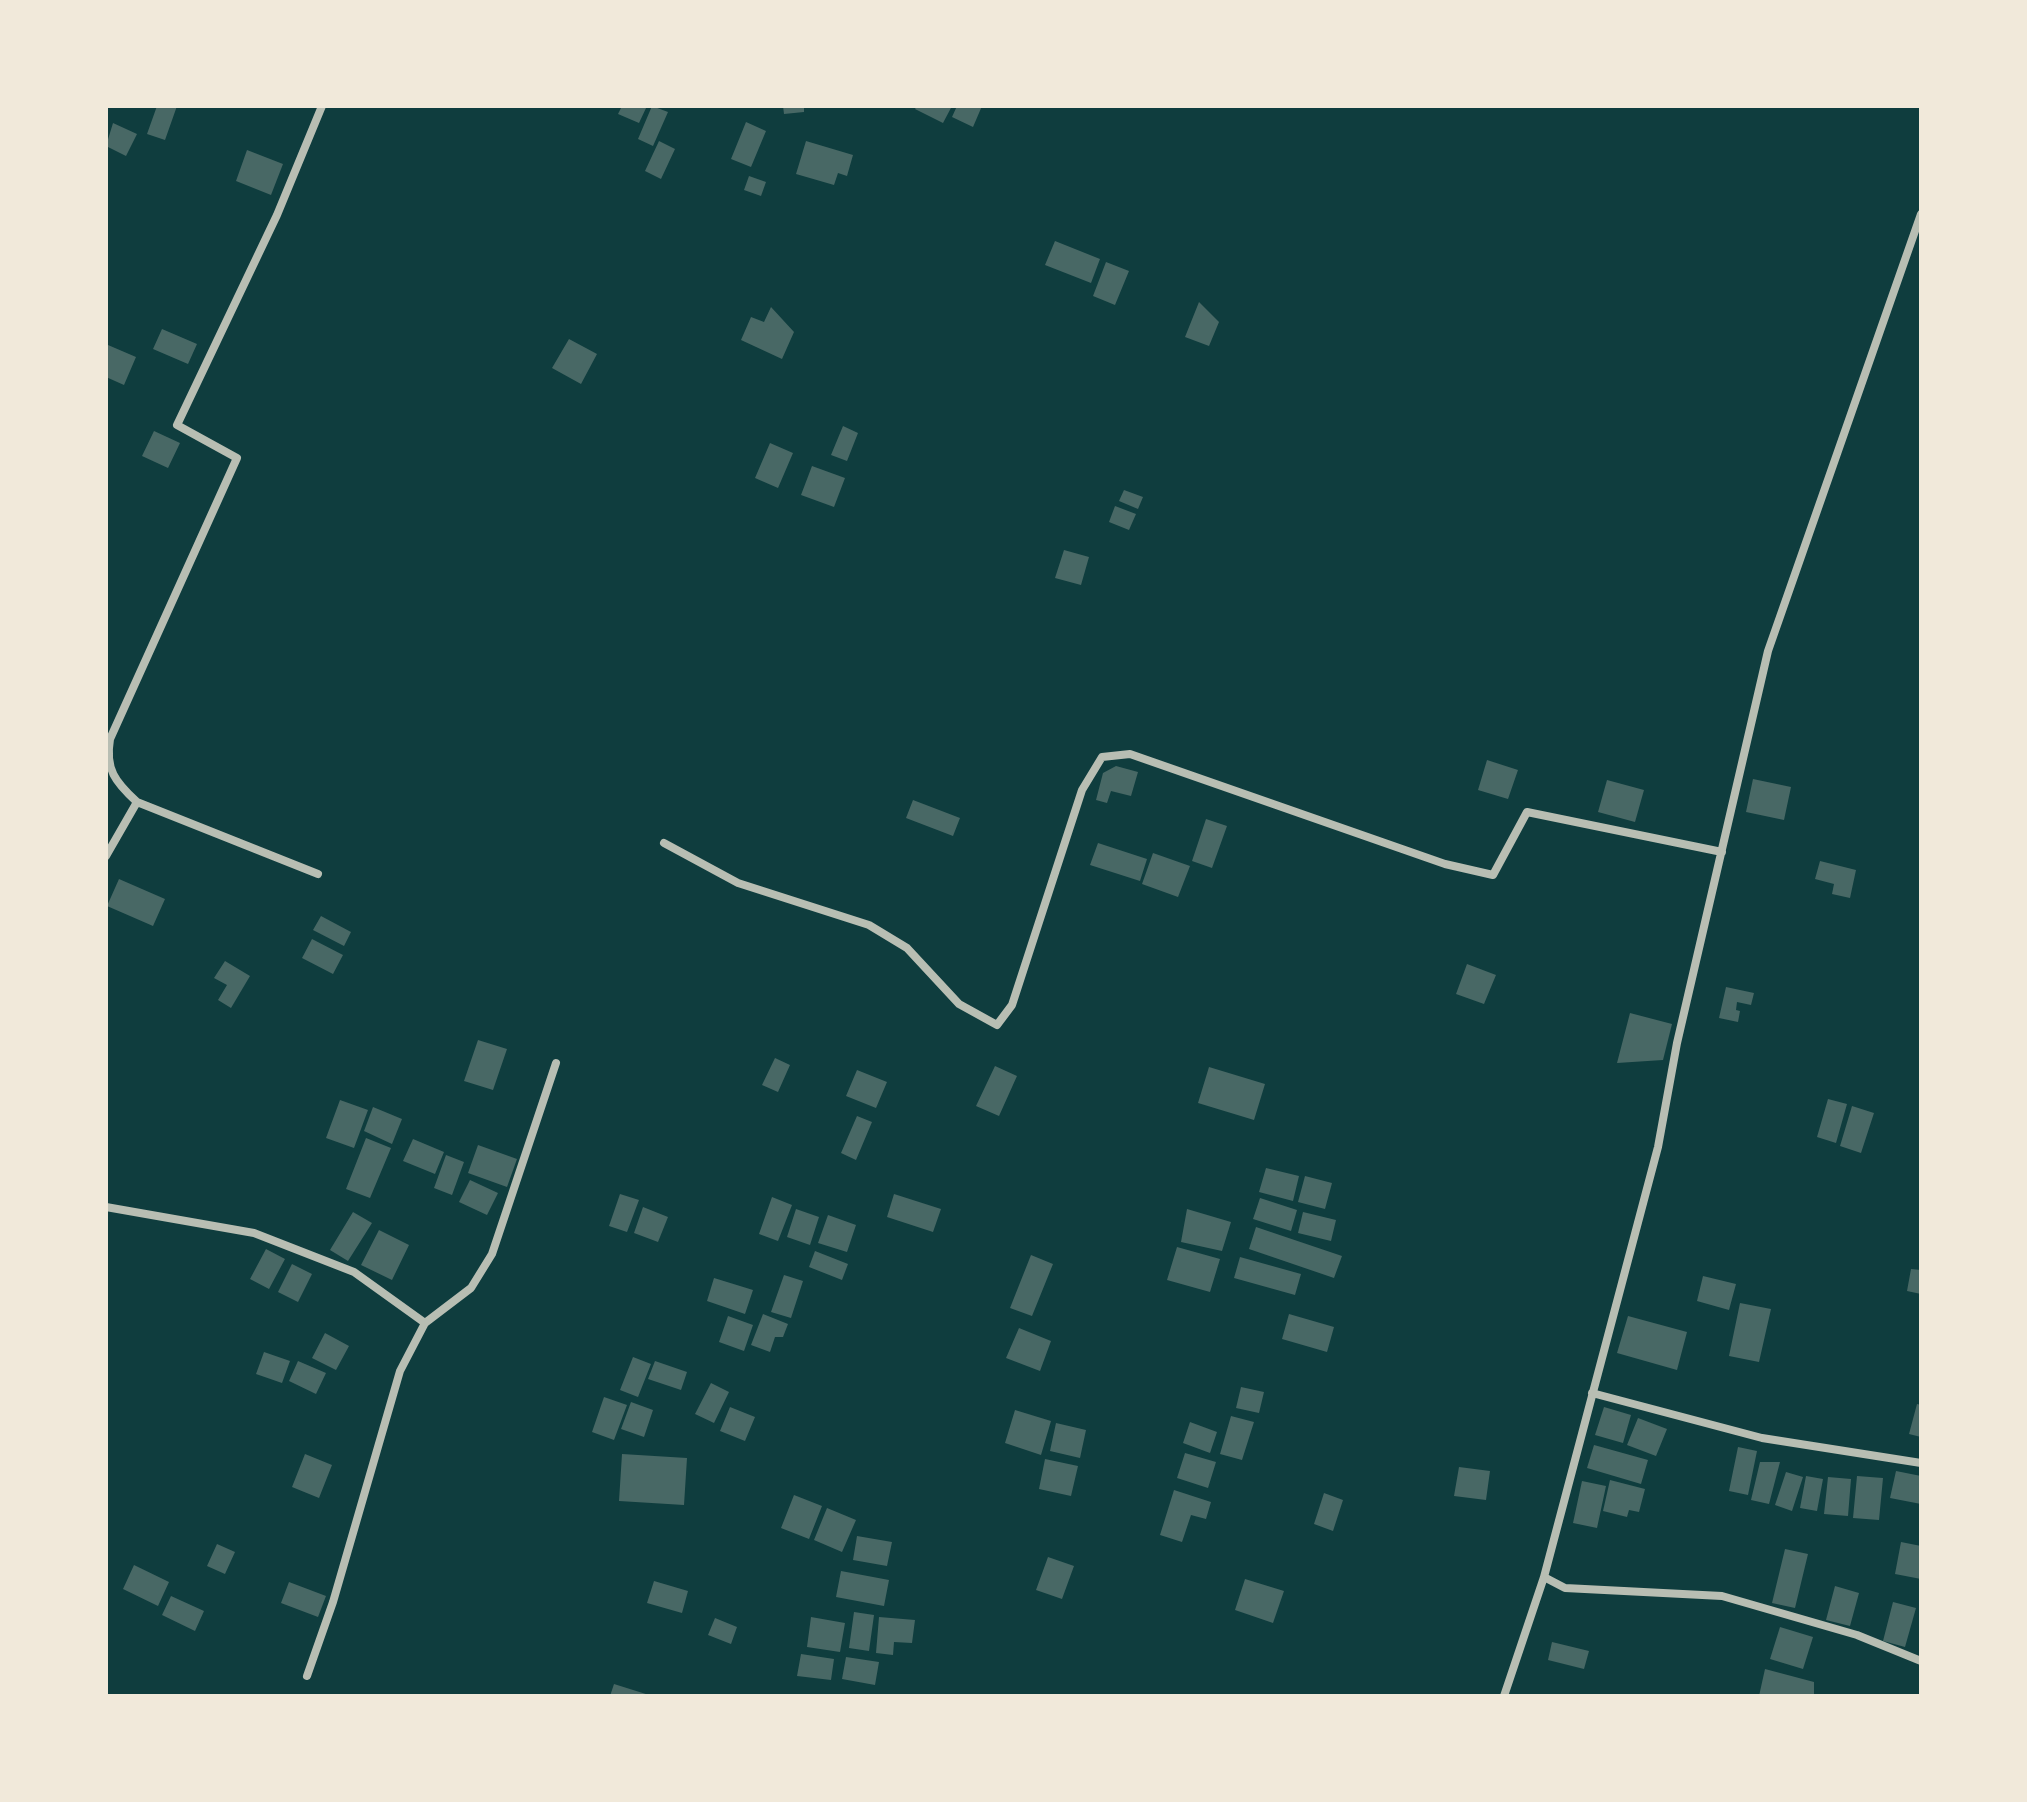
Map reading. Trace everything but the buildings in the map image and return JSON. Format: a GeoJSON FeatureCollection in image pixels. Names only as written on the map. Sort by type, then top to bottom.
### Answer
{"type":"FeatureCollection","features":[{"type":"Feature","properties":{"kind":"street"},"geometry":{"type":"LineString","coordinates":[[318,874],[137,802],[116,783],[106,762],[110,739],[237,458],[177,425],[277,215],[322,106]]}},
{"type":"Feature","properties":{"kind":"street"},"geometry":{"type":"LineString","coordinates":[[1504,1696],[1544,1577],[1658,1147],[1677,1043],[1781,608],[1921,214]]}},
{"type":"Feature","properties":{"kind":"street"},"geometry":{"type":"LineString","coordinates":[[664,843],[738,883],[869,925],[907,948],[959,1004],[997,1025],[1012,1005],[1082,790],[1102,757],[1130,754],[1445,864],[1493,875],[1527,812],[1722,852]]}},
{"type":"Feature","properties":{"kind":"street"},"geometry":{"type":"LineString","coordinates":[[106,856],[137,802]]}},
{"type":"Feature","properties":{"kind":"street"},"geometry":{"type":"LineString","coordinates":[[307,1676],[333,1602],[400,1371],[425,1323],[471,1288],[492,1254],[556,1063]]}},
{"type":"Feature","properties":{"kind":"street"},"geometry":{"type":"LineString","coordinates":[[106,1207],[254,1233],[354,1272],[425,1323]]}},
{"type":"Feature","properties":{"kind":"street"},"geometry":{"type":"LineString","coordinates":[[1592,1393],[1762,1438],[1921,1463]]}},
{"type":"Feature","properties":{"kind":"street"},"geometry":{"type":"LineString","coordinates":[[1544,1577],[1565,1588],[1659,1590],[1722,1596],[1857,1635],[1921,1661]]}}]}
